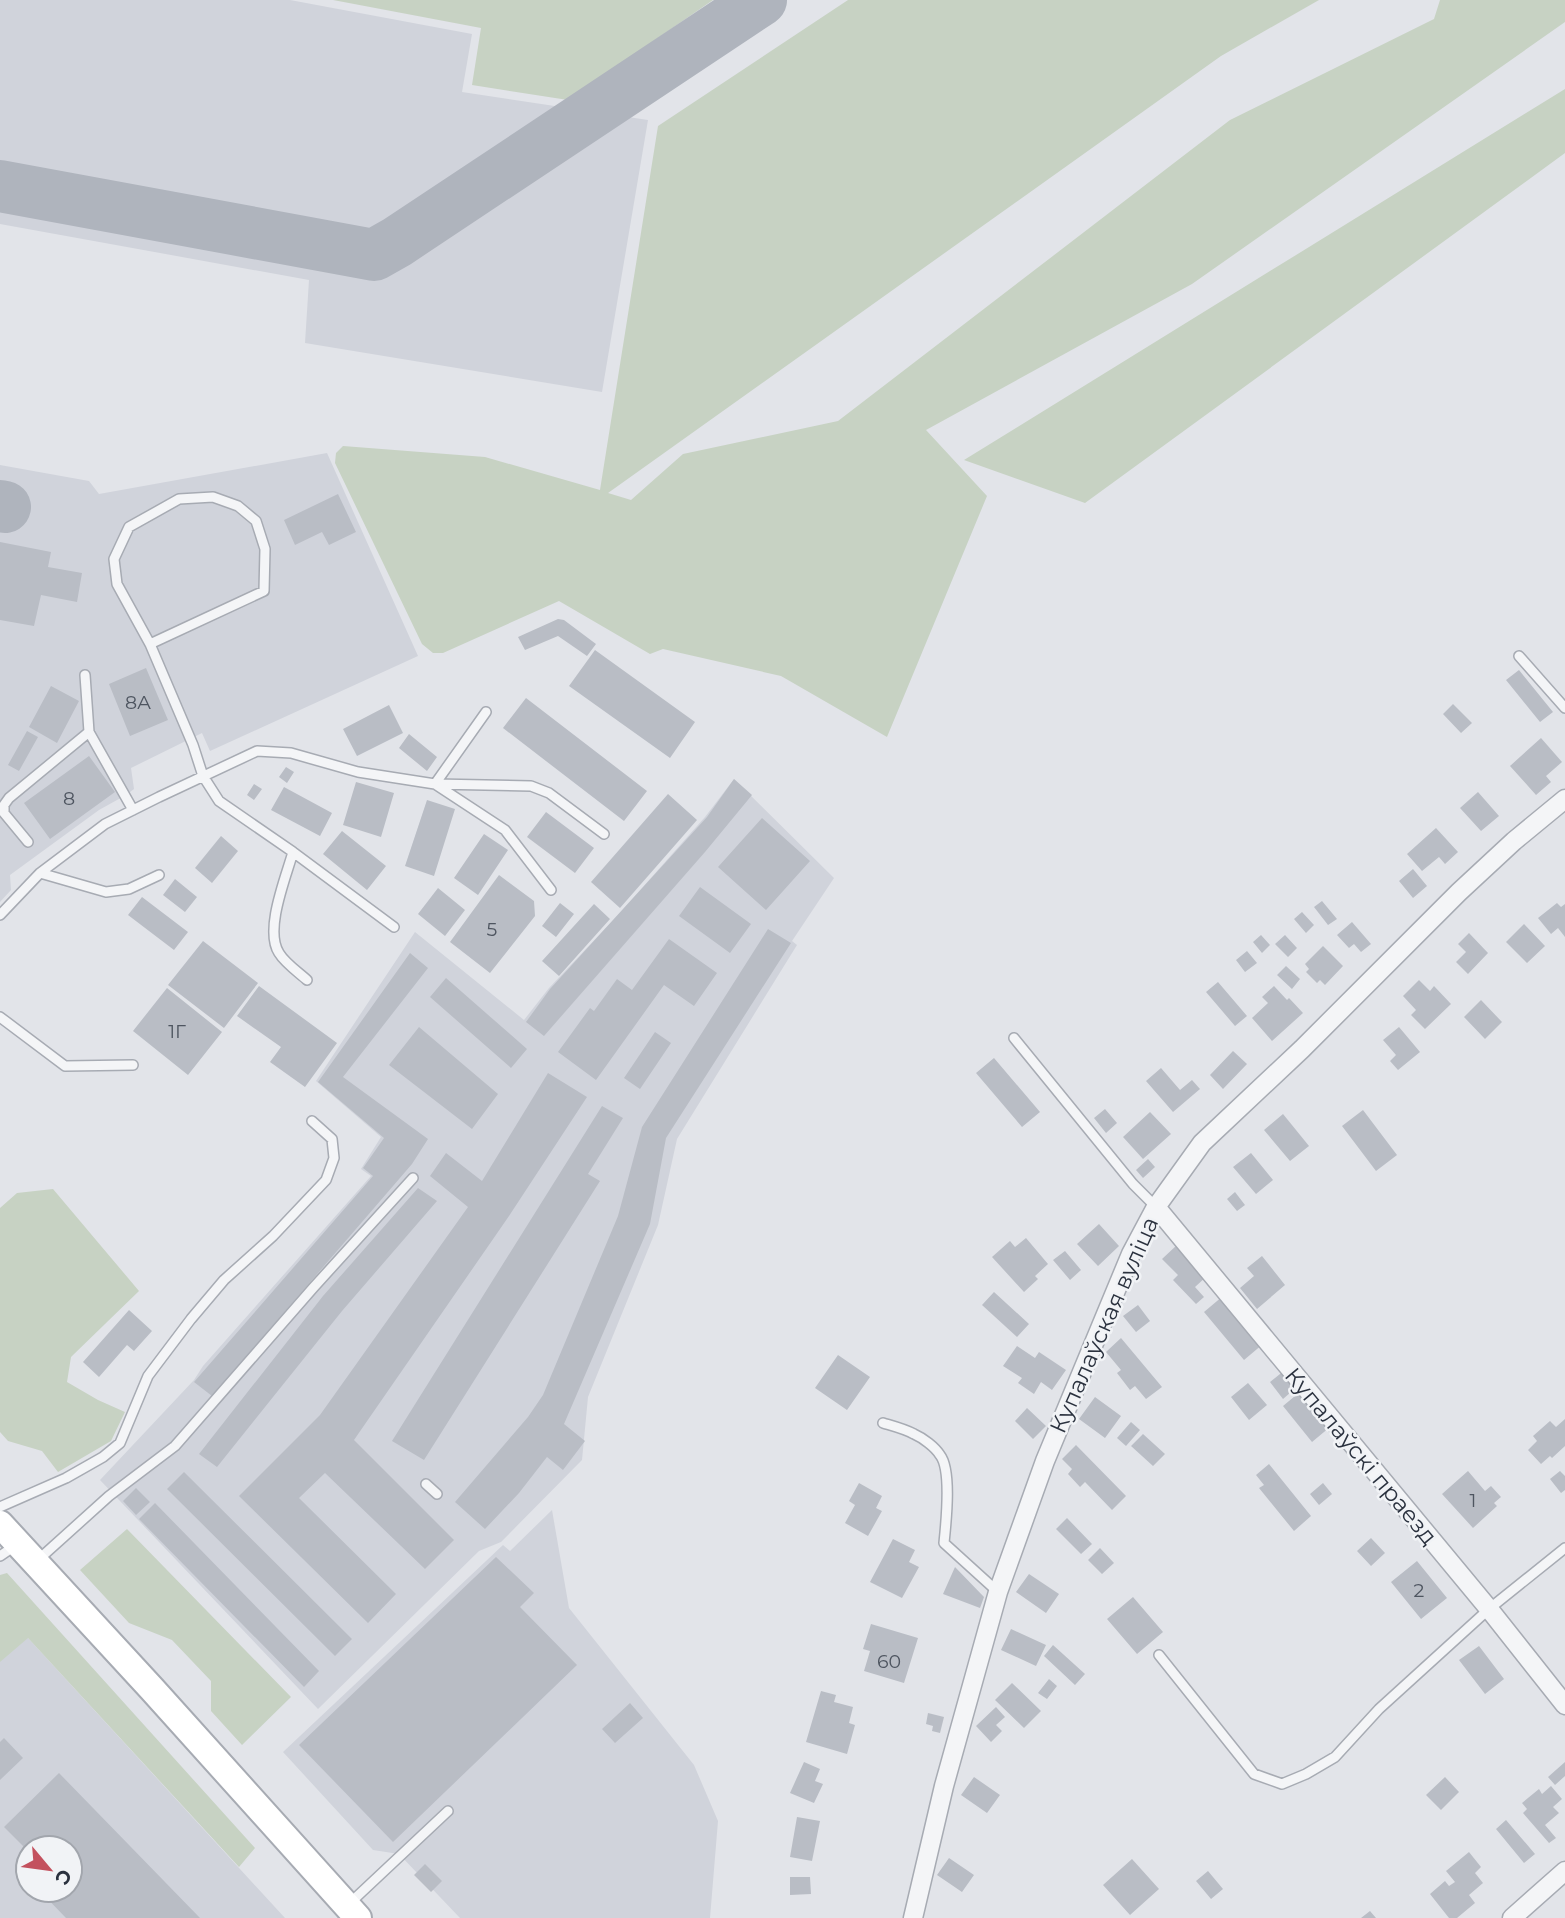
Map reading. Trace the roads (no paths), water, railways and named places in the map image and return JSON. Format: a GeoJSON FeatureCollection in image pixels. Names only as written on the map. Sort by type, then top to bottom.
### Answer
{"type":"FeatureCollection","features":[{"type":"Feature","properties":{"kind":"street","name":"Купалаўская вуліца"},"geometry":{"type":"LineString","coordinates":[[913,1918],[944,1786],[998,1592],[1050,1448],[1131,1254],[1156,1207],[1202,1143],[1302,1049],[1459,891],[1565,799]]}},
{"type":"Feature","properties":{"kind":"street","name":"Купалаўскі праезд"},"geometry":{"type":"LineString","coordinates":[[1156,1207],[1489,1609],[1565,1705]]}},
{"type":"Feature","properties":{"kind":"street"},"geometry":{"type":"LineString","coordinates":[[0,1524],[17,1554],[152,1689],[352,1912]]}},
{"type":"Feature","properties":{"kind":"street"},"geometry":{"type":"LineString","coordinates":[[1512,1918],[1565,1871]]}},
{"type":"Feature","properties":{"kind":"lane"},"geometry":{"type":"LineString","coordinates":[[150,644],[264,591],[265,549],[256,521],[237,506],[214,497],[179,499],[129,527],[114,559],[117,584],[150,644],[193,745],[203,776],[219,801],[394,927]]}},
{"type":"Feature","properties":{"kind":"lane"},"geometry":{"type":"LineString","coordinates":[[1519,656],[1565,708]]}},
{"type":"Feature","properties":{"kind":"lane"},"geometry":{"type":"LineString","coordinates":[[85,675],[89,732],[133,810]]}},
{"type":"Feature","properties":{"kind":"lane"},"geometry":{"type":"LineString","coordinates":[[435,784],[486,712]]}},
{"type":"Feature","properties":{"kind":"lane"},"geometry":{"type":"LineString","coordinates":[[28,842],[4,813],[4,805],[89,732]]}},
{"type":"Feature","properties":{"kind":"lane"},"geometry":{"type":"LineString","coordinates":[[0,915],[40,873],[105,824],[257,751],[291,753],[358,772],[435,784],[531,786],[549,793],[604,834]]}},
{"type":"Feature","properties":{"kind":"lane"},"geometry":{"type":"LineString","coordinates":[[435,784],[505,830],[551,890]]}},
{"type":"Feature","properties":{"kind":"lane"},"geometry":{"type":"LineString","coordinates":[[293,852],[273,923],[274,942],[279,954],[307,980]]}},
{"type":"Feature","properties":{"kind":"lane"},"geometry":{"type":"LineString","coordinates":[[40,873],[106,892],[129,889],[159,875]]}},
{"type":"Feature","properties":{"kind":"lane"},"geometry":{"type":"LineString","coordinates":[[0,1017],[65,1066],[133,1065]]}},
{"type":"Feature","properties":{"kind":"lane"},"geometry":{"type":"LineString","coordinates":[[1014,1038],[1133,1185],[1156,1207]]}},
{"type":"Feature","properties":{"kind":"lane"},"geometry":{"type":"LineString","coordinates":[[0,1507],[66,1478],[103,1457],[120,1443],[148,1376],[191,1319],[224,1280],[273,1236],[326,1180],[334,1158],[332,1139],[312,1121]]}},
{"type":"Feature","properties":{"kind":"lane"},"geometry":{"type":"LineString","coordinates":[[17,1554],[109,1496],[174,1446],[413,1178]]}},
{"type":"Feature","properties":{"kind":"lane"},"geometry":{"type":"LineString","coordinates":[[883,1423],[914,1433],[941,1456],[946,1466],[947,1516],[944,1543],[998,1592]]}},
{"type":"Feature","properties":{"kind":"lane"},"geometry":{"type":"LineString","coordinates":[[426,1484],[437,1493]]}},
{"type":"Feature","properties":{"kind":"lane"},"geometry":{"type":"LineString","coordinates":[[1159,1655],[1254,1774],[1282,1784],[1335,1758],[1379,1709],[1489,1609],[1565,1548]]}},
{"type":"Feature","properties":{"kind":"lane"},"geometry":{"type":"LineString","coordinates":[[352,1912],[449,1811]]}}]}
